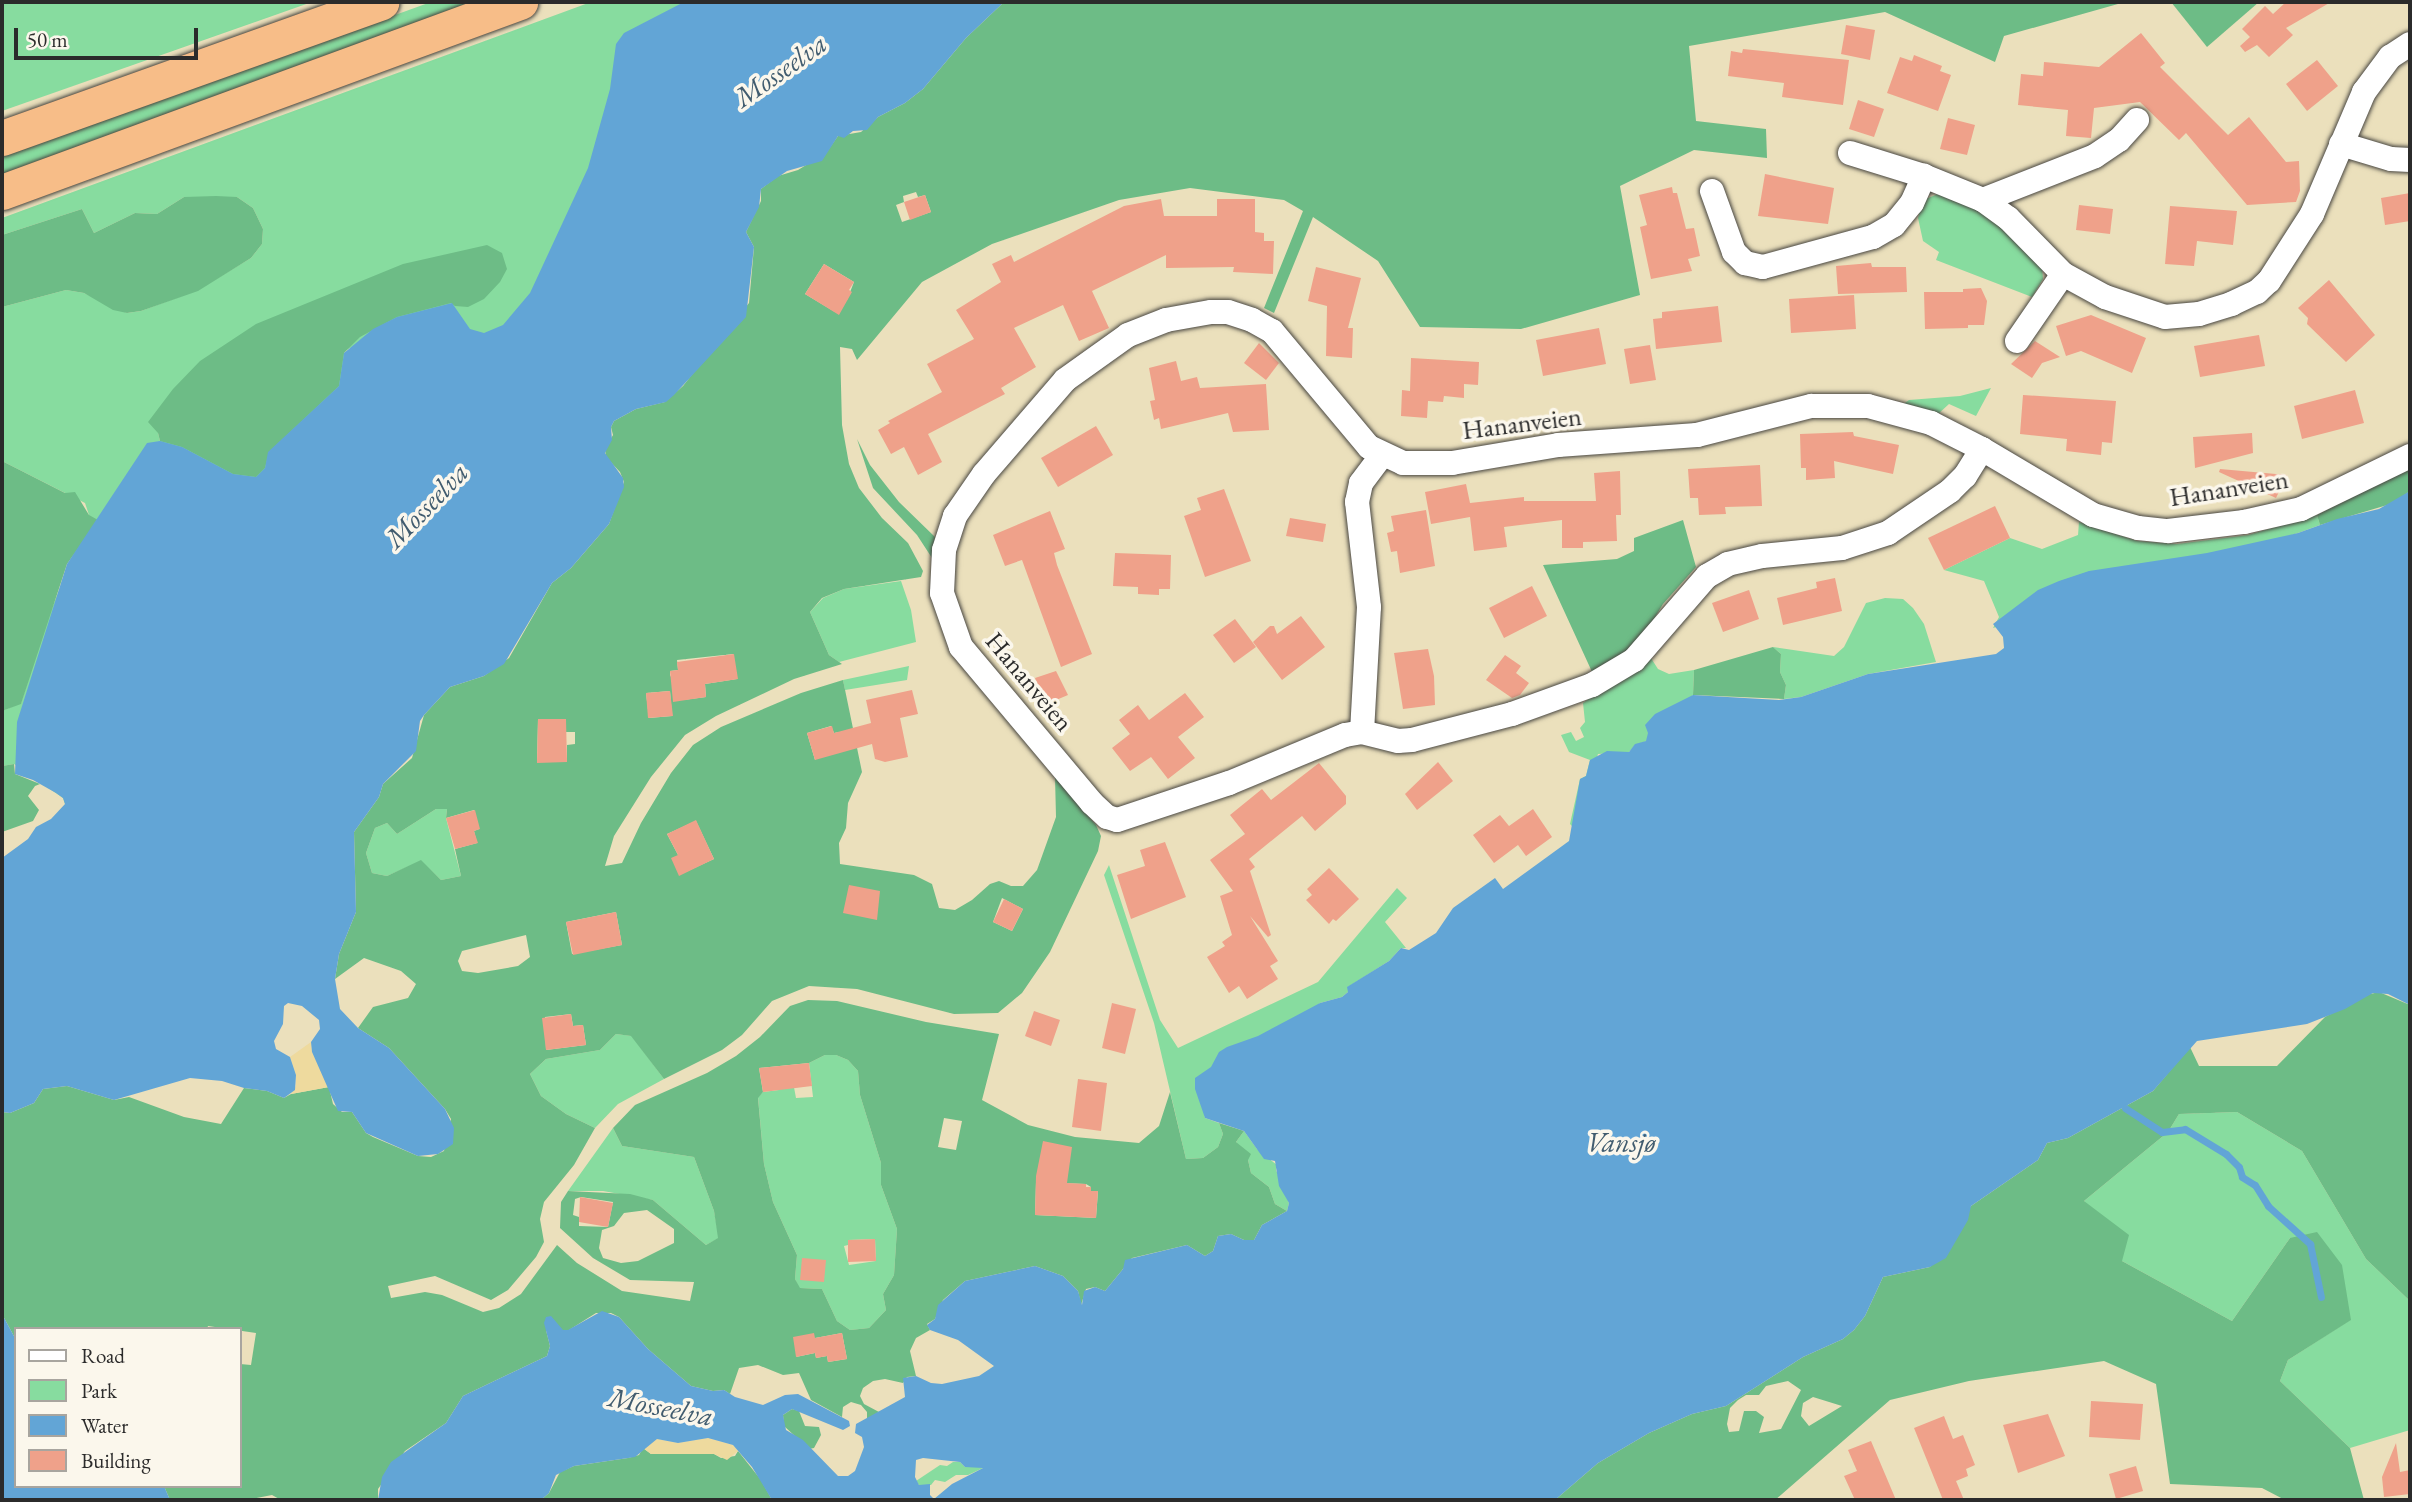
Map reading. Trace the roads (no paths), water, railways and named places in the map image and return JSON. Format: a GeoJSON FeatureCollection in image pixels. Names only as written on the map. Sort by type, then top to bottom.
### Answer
{"type":"FeatureCollection","features":[{"type":"Feature","properties":{"kind":"highway"},"geometry":{"type":"LineString","coordinates":[[2,138],[381,2]]}},
{"type":"Feature","properties":{"kind":"highway"},"geometry":{"type":"LineString","coordinates":[[2,192],[520,2]]}},
{"type":"Feature","properties":{"kind":"street"},"geometry":{"type":"LineString","coordinates":[[1850,153],[1924,176],[1983,200],[2008,218],[2063,274],[2115,301],[2165,317],[2199,314],[2257,292],[2269,281],[2289,255],[2312,214],[2364,92],[2390,57],[2410,44]]}},
{"type":"Feature","properties":{"kind":"street"},"geometry":{"type":"LineString","coordinates":[[1983,200],[2095,156],[2119,140],[2137,120]]}},
{"type":"Feature","properties":{"kind":"street"},"geometry":{"type":"LineString","coordinates":[[2341,144],[2391,159],[2410,160]]}},
{"type":"Feature","properties":{"kind":"street"},"geometry":{"type":"LineString","coordinates":[[1712,191],[1734,252],[1745,263],[1763,267],[1873,237],[1884,231],[1894,225],[1912,203],[1924,176]]}},
{"type":"Feature","properties":{"kind":"street"},"geometry":{"type":"LineString","coordinates":[[2017,341],[2063,274]]}},
{"type":"Feature","properties":{"kind":"street","name":"Hananveien"},"geometry":{"type":"LineString","coordinates":[[1982,449],[1965,476],[1950,491],[1888,533],[1842,548],[1750,558],[1728,564],[1707,576],[1634,660],[1592,685],[1511,714],[1412,740],[1398,741],[1362,732],[1345,735],[1168,805],[1128,818],[1107,817],[1092,803],[961,648],[942,593],[944,550],[955,516],[977,484],[1065,380],[1128,335],[1166,320],[1192,314],[1228,312],[1252,320],[1272,331],[1369,446],[1382,455],[1403,463],[1452,463],[1558,445],[1697,436],[1811,406],[1859,405],[1931,423],[1982,449],[2093,515],[2138,528],[2168,531],[2206,528],[2301,509],[2410,456]]}},
{"type":"Feature","properties":{"kind":"street"},"geometry":{"type":"LineString","coordinates":[[1362,732],[1369,607],[1357,502],[1361,483],[1382,455]]}},
{"type":"Feature","properties":{"kind":"water","name":"Mosseelva"},"geometry":{"type":"Polygon","coordinates":[[[684,2],[1004,2],[966,38],[923,89],[905,103],[878,117],[867,130],[853,131],[844,138],[838,136],[822,161],[787,171],[761,189],[759,207],[746,232],[754,247],[746,317],[666,402],[636,409],[614,421],[611,427],[612,440],[605,453],[623,478],[624,487],[609,524],[571,568],[552,583],[504,664],[484,676],[450,687],[424,715],[420,721],[416,751],[383,784],[379,797],[354,832],[356,912],[339,954],[335,979],[340,1009],[358,1028],[389,1048],[445,1109],[454,1128],[453,1144],[438,1154],[418,1156],[366,1133],[352,1112],[338,1111],[312,1052],[311,1042],[320,1029],[319,1020],[302,1006],[288,1003],[284,1006],[283,1024],[274,1041],[276,1049],[290,1057],[296,1075],[295,1090],[284,1098],[267,1091],[222,1081],[190,1078],[114,1100],[67,1086],[43,1089],[34,1103],[10,1113],[2,1112],[2,858],[28,839],[36,827],[51,819],[65,804],[63,798],[56,793],[33,780],[15,774],[17,722],[67,564],[147,443],[160,441],[182,447],[233,474],[256,477],[265,468],[268,452],[339,386],[344,353],[373,329],[397,317],[452,303],[470,329],[484,333],[503,325],[530,293],[588,168],[610,89],[616,44],[624,33],[684,2]]]}},
{"type":"Feature","properties":{"kind":"water","name":"Vansjø"},"geometry":{"type":"Polygon","coordinates":[[[2410,491],[2410,1005],[2388,994],[2373,993],[2345,1009],[2307,1024],[2197,1041],[2153,1091],[2068,1138],[2047,1143],[2038,1160],[1971,1206],[1968,1220],[1946,1258],[1930,1267],[1883,1277],[1865,1316],[1843,1339],[1803,1357],[1726,1406],[1692,1414],[1649,1433],[1598,1463],[1555,1500],[772,1500],[752,1467],[733,1445],[708,1438],[678,1443],[657,1439],[635,1457],[574,1466],[556,1475],[549,1493],[541,1500],[378,1500],[382,1477],[391,1462],[446,1423],[463,1396],[547,1356],[550,1346],[544,1323],[546,1317],[551,1316],[563,1330],[568,1330],[602,1311],[619,1317],[648,1349],[691,1386],[713,1391],[724,1390],[735,1397],[763,1405],[785,1395],[798,1394],[849,1421],[850,1426],[843,1430],[792,1409],[783,1415],[786,1430],[803,1440],[838,1476],[848,1476],[855,1471],[864,1447],[862,1437],[855,1433],[856,1424],[905,1397],[903,1378],[916,1376],[931,1383],[942,1384],[979,1376],[994,1366],[958,1340],[930,1330],[927,1325],[935,1319],[938,1305],[965,1281],[1035,1266],[1063,1276],[1078,1291],[1082,1305],[1084,1291],[1095,1287],[1105,1291],[1123,1269],[1125,1260],[1187,1245],[1205,1256],[1213,1251],[1218,1236],[1231,1234],[1244,1240],[1254,1240],[1262,1225],[1287,1211],[1289,1203],[1279,1186],[1275,1161],[1264,1159],[1244,1131],[1205,1118],[1195,1089],[1195,1078],[1211,1067],[1219,1052],[1227,1047],[1258,1036],[1320,1003],[1342,997],[1348,992],[1347,987],[1389,961],[1401,948],[1409,950],[1436,933],[1453,908],[1495,878],[1503,889],[1569,841],[1580,779],[1586,776],[1590,760],[1607,751],[1629,752],[1635,744],[1646,741],[1648,733],[1645,725],[1655,714],[1693,695],[1779,700],[1801,697],[1868,674],[1996,654],[2004,648],[2003,637],[1993,624],[2038,590],[2059,581],[2089,571],[2207,553],[2298,533],[2337,519],[2379,509],[2410,491]],[[923,1458],[916,1460],[915,1477],[919,1485],[930,1484],[930,1495],[934,1499],[952,1484],[983,1468],[965,1467],[960,1462],[923,1458]]]}},
{"type":"Feature","properties":{"kind":"water"},"geometry":{"type":"Polygon","coordinates":[[[2,1314],[14,1336],[14,1488],[165,1488],[170,1500],[2,1500],[2,1314]]]}},
{"type":"Feature","properties":{"kind":"waterway"},"geometry":{"type":"LineString","coordinates":[[2125,1108],[2162,1132],[2185,1129],[2226,1154],[2239,1167],[2242,1177],[2255,1185],[2268,1206],[2310,1244],[2321,1297]]}}]}
